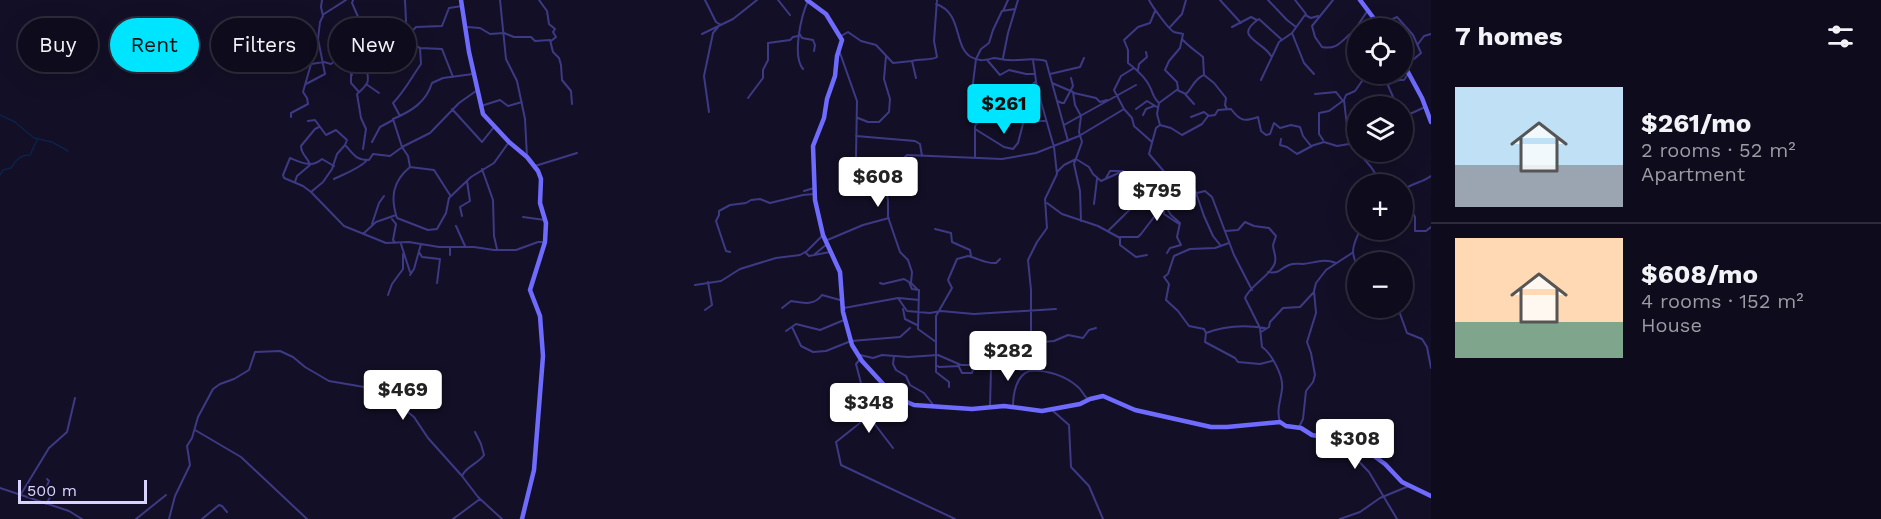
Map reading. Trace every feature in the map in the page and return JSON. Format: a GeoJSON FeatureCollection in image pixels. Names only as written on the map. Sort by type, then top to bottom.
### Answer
{"type":"FeatureCollection","features":[{"type":"Feature","properties":{"kind":"street"},"geometry":{"type":"LineString","coordinates":[[322,0],[323,15]]}},
{"type":"Feature","properties":{"kind":"street"},"geometry":{"type":"LineString","coordinates":[[305,85],[326,74],[318,39],[323,15],[346,0]]}},
{"type":"Feature","properties":{"kind":"street"},"geometry":{"type":"LineString","coordinates":[[353,0],[366,35],[359,43],[358,59],[351,71],[351,83],[359,92]]}},
{"type":"Feature","properties":{"kind":"street"},"geometry":{"type":"LineString","coordinates":[[405,0],[405,18]]}},
{"type":"Feature","properties":{"kind":"street"},"geometry":{"type":"LineString","coordinates":[[500,0],[506,59],[517,81],[522,102],[528,146],[527,157]]}},
{"type":"Feature","properties":{"kind":"street"},"geometry":{"type":"LineString","coordinates":[[464,26],[480,28],[490,34],[504,33],[514,37],[531,38],[535,41],[551,41],[556,37],[555,29],[549,24],[546,8],[539,0]]}},
{"type":"Feature","properties":{"kind":"street"},"geometry":{"type":"LineString","coordinates":[[705,0],[719,26]]}},
{"type":"Feature","properties":{"kind":"street"},"geometry":{"type":"LineString","coordinates":[[702,34],[733,20],[758,0]]}},
{"type":"Feature","properties":{"kind":"street"},"geometry":{"type":"LineString","coordinates":[[778,0],[790,15]]}},
{"type":"Feature","properties":{"kind":"street"},"geometry":{"type":"LineString","coordinates":[[975,157],[976,124],[973,83],[976,58],[981,49],[989,43],[1008,0]]}},
{"type":"Feature","properties":{"kind":"street"},"geometry":{"type":"LineString","coordinates":[[1003,59],[1018,0]]}},
{"type":"Feature","properties":{"kind":"street"},"geometry":{"type":"LineString","coordinates":[[1149,0],[1155,11],[1173,31],[1182,33],[1180,48],[1168,62],[1165,70],[1177,82],[1177,90]]}},
{"type":"Feature","properties":{"kind":"street"},"geometry":{"type":"LineString","coordinates":[[1170,27],[1182,14],[1186,0]]}},
{"type":"Feature","properties":{"kind":"street"},"geometry":{"type":"LineString","coordinates":[[1220,0],[1241,22]]}},
{"type":"Feature","properties":{"kind":"street"},"geometry":{"type":"LineString","coordinates":[[1268,0],[1296,27]]}},
{"type":"Feature","properties":{"kind":"street"},"geometry":{"type":"LineString","coordinates":[[1295,0],[1310,18],[1317,41],[1324,48],[1341,44],[1347,37]]}},
{"type":"Feature","properties":{"kind":"street"},"geometry":{"type":"LineString","coordinates":[[1312,28],[1318,16],[1333,0]]}},
{"type":"Feature","properties":{"kind":"street"},"geometry":{"type":"LineString","coordinates":[[1360,0],[1374,18]]}},
{"type":"Feature","properties":{"kind":"street"},"geometry":{"type":"LineString","coordinates":[[803,69],[799,63],[798,34],[808,1],[826,14],[841,36],[843,44],[839,51],[824,118],[813,146],[814,194],[823,235],[840,272],[844,320],[851,341],[859,356],[897,398],[912,405],[972,409],[1013,407],[1033,411],[1052,410],[1105,396],[1135,410],[1218,428],[1280,422],[1286,426],[1299,427],[1309,434],[1353,441],[1409,486],[1431,496]]}},
{"type":"Feature","properties":{"kind":"street"},"geometry":{"type":"LineString","coordinates":[[841,36],[845,32],[849,33],[861,41],[876,45],[894,64],[920,58],[934,59],[937,57],[934,44],[936,2]]}},
{"type":"Feature","properties":{"kind":"street"},"geometry":{"type":"LineString","coordinates":[[936,2],[949,12],[970,56],[988,61],[1000,75],[1009,70],[1034,74]]}},
{"type":"Feature","properties":{"kind":"street"},"geometry":{"type":"LineString","coordinates":[[416,28],[440,27],[449,8],[462,3],[464,26],[484,117],[527,157],[535,166],[541,179],[540,203],[545,220],[543,243],[530,290],[540,313],[543,348],[534,470],[522,519]]}},
{"type":"Feature","properties":{"kind":"street"},"geometry":{"type":"LineString","coordinates":[[1003,11],[1015,9]]}},
{"type":"Feature","properties":{"kind":"street"},"geometry":{"type":"LineString","coordinates":[[1363,18],[1368,10]]}},
{"type":"Feature","properties":{"kind":"street"},"geometry":{"type":"LineString","coordinates":[[1155,11],[1150,23],[1138,27],[1124,39],[1128,50],[1128,61],[1151,88],[1153,96],[1159,103]]}},
{"type":"Feature","properties":{"kind":"street"},"geometry":{"type":"LineString","coordinates":[[1261,80],[1281,39],[1292,33],[1306,15]]}},
{"type":"Feature","properties":{"kind":"street"},"geometry":{"type":"LineString","coordinates":[[1310,18],[1318,16]]}},
{"type":"Feature","properties":{"kind":"street"},"geometry":{"type":"LineString","coordinates":[[1232,27],[1251,17],[1281,39]]}},
{"type":"Feature","properties":{"kind":"street"},"geometry":{"type":"LineString","coordinates":[[1257,20],[1248,30],[1249,37],[1266,49],[1271,56]]}},
{"type":"Feature","properties":{"kind":"street"},"geometry":{"type":"LineString","coordinates":[[709,112],[704,76],[713,33],[719,26]]}},
{"type":"Feature","properties":{"kind":"street"},"geometry":{"type":"LineString","coordinates":[[1292,33],[1304,63],[1314,74]]}},
{"type":"Feature","properties":{"kind":"street"},"geometry":{"type":"LineString","coordinates":[[798,34],[802,38],[813,40],[814,51]]}},
{"type":"Feature","properties":{"kind":"street"},"geometry":{"type":"LineString","coordinates":[[748,98],[763,78],[763,69],[768,58],[768,43],[790,40],[798,34]]}},
{"type":"Feature","properties":{"kind":"street"},"geometry":{"type":"LineString","coordinates":[[1418,44],[1424,36],[1431,34]]}},
{"type":"Feature","properties":{"kind":"street"},"geometry":{"type":"LineString","coordinates":[[1413,37],[1422,53],[1413,59]]}},
{"type":"Feature","properties":{"kind":"street"},"geometry":{"type":"LineString","coordinates":[[800,44],[802,38]]}},
{"type":"Feature","properties":{"kind":"street"},"geometry":{"type":"LineString","coordinates":[[1182,39],[1189,48],[1203,57],[1204,75],[1226,98],[1227,109]]}},
{"type":"Feature","properties":{"kind":"street"},"geometry":{"type":"LineString","coordinates":[[551,41],[561,65],[561,80],[571,91],[572,104]]}},
{"type":"Feature","properties":{"kind":"street"},"geometry":{"type":"LineString","coordinates":[[416,46],[442,49],[453,76]]}},
{"type":"Feature","properties":{"kind":"street"},"geometry":{"type":"LineString","coordinates":[[400,116],[393,103],[408,86],[421,64],[420,48]]}},
{"type":"Feature","properties":{"kind":"street"},"geometry":{"type":"LineString","coordinates":[[839,51],[857,97],[856,157],[860,163],[883,174],[890,171],[905,155],[1013,158],[1054,147],[1079,136],[1124,109]]}},
{"type":"Feature","properties":{"kind":"street"},"geometry":{"type":"LineString","coordinates":[[1146,52],[1147,57],[1139,63],[1136,69],[1118,79],[1114,86],[1116,96],[1132,118],[1134,126],[1152,142]]}},
{"type":"Feature","properties":{"kind":"street"},"geometry":{"type":"LineString","coordinates":[[857,117],[862,121],[879,122],[889,112],[890,99],[884,79],[886,56]]}},
{"type":"Feature","properties":{"kind":"street"},"geometry":{"type":"LineString","coordinates":[[988,61],[993,58],[1046,61],[1068,141]]}},
{"type":"Feature","properties":{"kind":"street"},"geometry":{"type":"LineString","coordinates":[[1050,74],[1080,67],[1084,58]]}},
{"type":"Feature","properties":{"kind":"street"},"geometry":{"type":"LineString","coordinates":[[1030,370],[1029,260],[1037,242],[1047,228],[1046,196],[1057,177],[1054,147],[1034,74],[1033,60]]}},
{"type":"Feature","properties":{"kind":"street"},"geometry":{"type":"LineString","coordinates":[[291,117],[291,113],[308,104],[303,94],[310,65],[324,62],[330,64],[334,61],[346,66],[352,75]]}},
{"type":"Feature","properties":{"kind":"street"},"geometry":{"type":"LineString","coordinates":[[912,61],[916,78]]}},
{"type":"Feature","properties":{"kind":"street"},"geometry":{"type":"LineString","coordinates":[[363,149],[366,129],[361,118],[357,94],[365,88],[368,72]]}},
{"type":"Feature","properties":{"kind":"street"},"geometry":{"type":"LineString","coordinates":[[372,142],[380,127],[420,104],[432,83],[443,78],[474,74]]}},
{"type":"Feature","properties":{"kind":"street"},"geometry":{"type":"LineString","coordinates":[[1185,94],[1195,81],[1204,75]]}},
{"type":"Feature","properties":{"kind":"street"},"geometry":{"type":"LineString","coordinates":[[1071,78],[1075,105],[1081,116],[1079,136],[1081,144],[1075,170],[1081,197],[1081,221]]}},
{"type":"Feature","properties":{"kind":"street"},"geometry":{"type":"LineString","coordinates":[[1022,105],[1026,102],[1030,84],[1036,81]]}},
{"type":"Feature","properties":{"kind":"street"},"geometry":{"type":"LineString","coordinates":[[1413,82],[1426,106],[1431,122]]}},
{"type":"Feature","properties":{"kind":"street"},"geometry":{"type":"LineString","coordinates":[[1052,83],[1072,92],[1096,98],[1100,102],[1110,100]]}},
{"type":"Feature","properties":{"kind":"street"},"geometry":{"type":"LineString","coordinates":[[366,84],[379,93]]}},
{"type":"Feature","properties":{"kind":"street"},"geometry":{"type":"LineString","coordinates":[[1324,142],[1319,134],[1319,113],[1329,111],[1343,101],[1346,95],[1356,90],[1360,84]]}},
{"type":"Feature","properties":{"kind":"street"},"geometry":{"type":"LineString","coordinates":[[1389,84],[1393,96]]}},
{"type":"Feature","properties":{"kind":"street"},"geometry":{"type":"LineString","coordinates":[[1064,125],[1136,85]]}},
{"type":"Feature","properties":{"kind":"street"},"geometry":{"type":"LineString","coordinates":[[1028,115],[1035,100],[1029,88]]}},
{"type":"Feature","properties":{"kind":"street"},"geometry":{"type":"LineString","coordinates":[[334,179],[346,171],[362,166],[373,154],[390,156],[402,147],[430,133],[452,109],[478,90]]}},
{"type":"Feature","properties":{"kind":"street"},"geometry":{"type":"LineString","coordinates":[[1177,90],[1185,94],[1194,104]]}},
{"type":"Feature","properties":{"kind":"street"},"geometry":{"type":"LineString","coordinates":[[1143,115],[1146,109],[1156,107],[1177,90]]}},
{"type":"Feature","properties":{"kind":"street"},"geometry":{"type":"LineString","coordinates":[[1057,101],[1064,103],[1072,92]]}},
{"type":"Feature","properties":{"kind":"street"},"geometry":{"type":"LineString","coordinates":[[1315,94],[1335,92],[1343,101],[1347,131]]}},
{"type":"Feature","properties":{"kind":"street"},"geometry":{"type":"LineString","coordinates":[[481,106],[500,100],[508,106],[522,102]]}},
{"type":"Feature","properties":{"kind":"street"},"geometry":{"type":"LineString","coordinates":[[1136,109],[1147,101],[1156,107],[1160,125]]}},
{"type":"Feature","properties":{"kind":"street"},"geometry":{"type":"LineString","coordinates":[[1413,112],[1426,106]]}},
{"type":"Feature","properties":{"kind":"street"},"geometry":{"type":"LineString","coordinates":[[452,109],[482,142],[494,127]]}},
{"type":"Feature","properties":{"kind":"street"},"geometry":{"type":"LineString","coordinates":[[1191,117],[1204,112],[1209,116],[1215,116],[1218,110],[1233,110],[1235,117],[1241,120],[1258,117],[1261,132],[1266,135],[1270,134],[1274,123],[1280,128],[1291,125],[1300,127],[1303,136],[1312,146]]}},
{"type":"Feature","properties":{"kind":"street"},"geometry":{"type":"LineString","coordinates":[[976,124],[980,118],[985,116],[1000,121],[1046,121]]}},
{"type":"Feature","properties":{"kind":"street"},"geometry":{"type":"LineString","coordinates":[[1160,125],[1171,128],[1182,135],[1209,116]]}},
{"type":"Feature","properties":{"kind":"street"},"geometry":{"type":"LineString","coordinates":[[308,121],[314,120],[327,135],[336,130],[346,140],[345,145],[337,154],[334,166],[323,182],[310,192]]}},
{"type":"Feature","properties":{"kind":"street"},"geometry":{"type":"LineString","coordinates":[[393,120],[402,147],[408,156],[410,167]]}},
{"type":"Feature","properties":{"kind":"street"},"geometry":{"type":"LineString","coordinates":[[975,129],[1004,147],[1013,149],[1018,143],[1024,120]]}},
{"type":"Feature","properties":{"kind":"street"},"geometry":{"type":"LineString","coordinates":[[1160,125],[1156,128],[1149,154],[1166,174],[1176,182],[1191,187],[1197,193],[1213,236],[1221,246]]}},
{"type":"Feature","properties":{"kind":"street"},"geometry":{"type":"LineString","coordinates":[[310,165],[301,147],[319,127]]}},
{"type":"Feature","properties":{"kind":"street"},"geometry":{"type":"LineString","coordinates":[[856,136],[915,141],[920,144],[922,156]]}},
{"type":"Feature","properties":{"kind":"street"},"geometry":{"type":"LineString","coordinates":[[1281,139],[1280,145],[1297,154],[1324,142],[1337,146],[1347,144]]}},
{"type":"Feature","properties":{"kind":"street"},"geometry":{"type":"LineString","coordinates":[[1344,145],[1347,140]]}},
{"type":"Feature","properties":{"kind":"street"},"geometry":{"type":"LineString","coordinates":[[450,196],[434,170],[410,167],[403,173],[393,192],[393,204],[400,220],[414,226],[434,230],[442,223],[450,196],[482,169],[494,163],[509,142]]}},
{"type":"Feature","properties":{"kind":"street"},"geometry":{"type":"LineString","coordinates":[[345,145],[355,158],[367,160]]}},
{"type":"Feature","properties":{"kind":"street"},"geometry":{"type":"LineString","coordinates":[[535,166],[577,153]]}},
{"type":"Feature","properties":{"kind":"street"},"geometry":{"type":"LineString","coordinates":[[310,165],[292,158],[288,160],[283,176],[310,192],[338,221],[379,241],[516,250],[543,243]]}},
{"type":"Feature","properties":{"kind":"street"},"geometry":{"type":"LineString","coordinates":[[294,182],[296,177],[310,165],[319,162],[322,158],[334,166]]}},
{"type":"Feature","properties":{"kind":"street"},"geometry":{"type":"LineString","coordinates":[[1057,172],[1076,159]]}},
{"type":"Feature","properties":{"kind":"street"},"geometry":{"type":"LineString","coordinates":[[1076,159],[1089,167],[1101,181],[1123,171],[1136,186],[1143,177],[1156,182]]}},
{"type":"Feature","properties":{"kind":"street"},"geometry":{"type":"LineString","coordinates":[[1365,162],[1376,174]]}},
{"type":"Feature","properties":{"kind":"street"},"geometry":{"type":"LineString","coordinates":[[482,169],[493,200],[494,236],[497,249]]}},
{"type":"Feature","properties":{"kind":"street"},"geometry":{"type":"LineString","coordinates":[[883,174],[881,177],[888,200],[889,218],[900,252],[908,258],[912,272],[911,283],[920,292],[918,325],[920,331],[937,343]]}},
{"type":"Feature","properties":{"kind":"street"},"geometry":{"type":"LineString","coordinates":[[1108,231],[1166,174]]}},
{"type":"Feature","properties":{"kind":"street"},"geometry":{"type":"LineString","coordinates":[[1413,184],[1431,176]]}},
{"type":"Feature","properties":{"kind":"street"},"geometry":{"type":"LineString","coordinates":[[1094,204],[1097,179]]}},
{"type":"Feature","properties":{"kind":"street"},"geometry":{"type":"LineString","coordinates":[[462,216],[460,207],[471,200],[467,181]]}},
{"type":"Feature","properties":{"kind":"street"},"geometry":{"type":"LineString","coordinates":[[1047,203],[1062,214],[1119,237],[1140,236],[1164,205],[1166,194],[1176,182]]}},
{"type":"Feature","properties":{"kind":"street"},"geometry":{"type":"LineString","coordinates":[[804,191],[814,188]]}},
{"type":"Feature","properties":{"kind":"street"},"geometry":{"type":"LineString","coordinates":[[1197,193],[1205,191],[1211,195],[1229,243],[1252,290]]}},
{"type":"Feature","properties":{"kind":"street"},"geometry":{"type":"LineString","coordinates":[[730,252],[726,251],[717,227],[716,220],[720,215],[718,211],[727,206],[751,200],[760,199],[772,202],[814,194]]}},
{"type":"Feature","properties":{"kind":"street"},"geometry":{"type":"LineString","coordinates":[[371,226],[378,205],[384,196]]}},
{"type":"Feature","properties":{"kind":"street"},"geometry":{"type":"LineString","coordinates":[[1164,205],[1180,222],[1177,237],[1185,250]]}},
{"type":"Feature","properties":{"kind":"street"},"geometry":{"type":"LineString","coordinates":[[1413,214],[1414,231],[1418,233],[1431,227]]}},
{"type":"Feature","properties":{"kind":"street"},"geometry":{"type":"LineString","coordinates":[[363,234],[371,226],[396,215]]}},
{"type":"Feature","properties":{"kind":"street"},"geometry":{"type":"LineString","coordinates":[[392,217],[396,224],[394,243]]}},
{"type":"Feature","properties":{"kind":"street"},"geometry":{"type":"LineString","coordinates":[[523,217],[545,220]]}},
{"type":"Feature","properties":{"kind":"street"},"geometry":{"type":"LineString","coordinates":[[813,256],[826,243],[863,225],[889,218]]}},
{"type":"Feature","properties":{"kind":"street"},"geometry":{"type":"LineString","coordinates":[[1225,231],[1238,230],[1245,222],[1252,226],[1266,227],[1276,236],[1273,245],[1275,261],[1245,298],[1260,328],[1262,347],[1268,351],[1282,384],[1278,410],[1280,422]]}},
{"type":"Feature","properties":{"kind":"street"},"geometry":{"type":"LineString","coordinates":[[456,226],[464,244],[468,247]]}},
{"type":"Feature","properties":{"kind":"street"},"geometry":{"type":"LineString","coordinates":[[935,229],[951,233],[952,241],[969,249],[971,256],[981,262],[996,263],[1000,259]]}},
{"type":"Feature","properties":{"kind":"street"},"geometry":{"type":"LineString","coordinates":[[695,285],[723,281],[740,269],[760,262],[784,256],[796,256],[805,252],[823,235]]}},
{"type":"Feature","properties":{"kind":"street"},"geometry":{"type":"LineString","coordinates":[[1119,237],[1120,245],[1136,257],[1147,255]]}},
{"type":"Feature","properties":{"kind":"street"},"geometry":{"type":"LineString","coordinates":[[1229,243],[1185,250],[1174,256],[1168,274],[1164,277],[1169,284],[1167,302],[1178,311],[1189,326],[1202,328],[1206,333],[1206,342],[1235,358],[1239,363],[1260,364],[1272,361]]}},
{"type":"Feature","properties":{"kind":"street"},"geometry":{"type":"LineString","coordinates":[[401,244],[410,274],[414,269],[421,244]]}},
{"type":"Feature","properties":{"kind":"street"},"geometry":{"type":"LineString","coordinates":[[1167,253],[1170,248],[1181,245]]}},
{"type":"Feature","properties":{"kind":"street"},"geometry":{"type":"LineString","coordinates":[[450,247],[450,255]]}},
{"type":"Feature","properties":{"kind":"street"},"geometry":{"type":"LineString","coordinates":[[419,252],[422,257],[440,259],[437,283]]}},
{"type":"Feature","properties":{"kind":"street"},"geometry":{"type":"LineString","coordinates":[[805,252],[813,256],[830,252]]}},
{"type":"Feature","properties":{"kind":"street"},"geometry":{"type":"LineString","coordinates":[[388,295],[393,282],[403,269],[403,254]]}},
{"type":"Feature","properties":{"kind":"street"},"geometry":{"type":"LineString","coordinates":[[949,387],[950,382],[936,373],[935,331],[938,311],[952,289],[948,280],[956,260],[971,256]]}},
{"type":"Feature","properties":{"kind":"street"},"geometry":{"type":"LineString","coordinates":[[1299,427],[1306,391],[1315,375],[1307,342],[1316,314],[1314,291],[1317,281],[1336,263],[1347,257]]}},
{"type":"Feature","properties":{"kind":"street"},"geometry":{"type":"LineString","coordinates":[[1267,272],[1277,273],[1290,265],[1305,264],[1311,261],[1336,263]]}},
{"type":"Feature","properties":{"kind":"street"},"geometry":{"type":"LineString","coordinates":[[880,283],[904,279],[909,282],[912,289],[917,289]]}},
{"type":"Feature","properties":{"kind":"street"},"geometry":{"type":"LineString","coordinates":[[705,310],[712,305],[708,282]]}},
{"type":"Feature","properties":{"kind":"street"},"geometry":{"type":"LineString","coordinates":[[1261,332],[1269,327],[1270,322],[1283,308],[1300,307],[1314,291]]}},
{"type":"Feature","properties":{"kind":"street"},"geometry":{"type":"LineString","coordinates":[[782,308],[791,301],[812,303],[822,295],[842,302]]}},
{"type":"Feature","properties":{"kind":"street"},"geometry":{"type":"LineString","coordinates":[[843,309],[899,298],[919,300]]}},
{"type":"Feature","properties":{"kind":"street"},"geometry":{"type":"LineString","coordinates":[[899,298],[907,311],[930,313],[938,311],[974,314],[1056,309]]}},
{"type":"Feature","properties":{"kind":"street"},"geometry":{"type":"LineString","coordinates":[[903,306],[904,318],[918,325]]}},
{"type":"Feature","properties":{"kind":"street"},"geometry":{"type":"LineString","coordinates":[[1402,318],[1407,332],[1422,339],[1427,347],[1431,368]]}},
{"type":"Feature","properties":{"kind":"street"},"geometry":{"type":"LineString","coordinates":[[786,331],[799,324],[820,330],[844,320]]}},
{"type":"Feature","properties":{"kind":"street"},"geometry":{"type":"LineString","coordinates":[[792,327],[801,346],[813,352],[826,351],[851,341],[900,337],[910,328]]}},
{"type":"Feature","properties":{"kind":"street"},"geometry":{"type":"LineString","coordinates":[[1206,333],[1228,327],[1265,328]]}},
{"type":"Feature","properties":{"kind":"street"},"geometry":{"type":"LineString","coordinates":[[1031,346],[1068,335],[1083,338],[1089,330],[1096,328]]}},
{"type":"Feature","properties":{"kind":"street"},"geometry":{"type":"LineString","coordinates":[[170,519],[175,496],[190,465],[187,448],[198,417],[216,386],[249,370],[255,352],[278,350],[293,357],[329,381],[370,388],[391,398],[414,417],[428,438],[480,499],[502,519]]}},
{"type":"Feature","properties":{"kind":"street"},"geometry":{"type":"LineString","coordinates":[[859,356],[937,355],[959,365],[963,373],[970,374],[974,366]]}},
{"type":"Feature","properties":{"kind":"street"},"geometry":{"type":"LineString","coordinates":[[859,356],[856,367],[866,408],[873,422],[893,448]]}},
{"type":"Feature","properties":{"kind":"street"},"geometry":{"type":"LineString","coordinates":[[894,356],[896,370],[906,376],[910,385],[924,393],[934,406]]}},
{"type":"Feature","properties":{"kind":"street"},"geometry":{"type":"LineString","coordinates":[[936,364],[939,367],[1008,365],[1020,370],[1038,370],[1065,376],[1072,384],[1079,387],[1085,397],[1090,399]]}},
{"type":"Feature","properties":{"kind":"street"},"geometry":{"type":"LineString","coordinates":[[990,407],[991,367]]}},
{"type":"Feature","properties":{"kind":"street"},"geometry":{"type":"LineString","coordinates":[[1013,407],[1018,379],[1030,370]]}},
{"type":"Feature","properties":{"kind":"street"},"geometry":{"type":"LineString","coordinates":[[890,392],[871,415],[836,442],[842,466],[955,519]]}},
{"type":"Feature","properties":{"kind":"street"},"geometry":{"type":"LineString","coordinates":[[21,494],[49,448],[67,432],[75,398]]}},
{"type":"Feature","properties":{"kind":"street"},"geometry":{"type":"LineString","coordinates":[[1052,410],[1069,425],[1071,467],[1089,486],[1103,519]]}},
{"type":"Feature","properties":{"kind":"street"},"geometry":{"type":"LineString","coordinates":[[194,430],[241,457],[307,519]]}},
{"type":"Feature","properties":{"kind":"street"},"geometry":{"type":"LineString","coordinates":[[462,476],[484,455],[475,432]]}},
{"type":"Feature","properties":{"kind":"street"},"geometry":{"type":"LineString","coordinates":[[1344,441],[1346,447],[1366,468],[1397,519]]}},
{"type":"Feature","properties":{"kind":"street"},"geometry":{"type":"LineString","coordinates":[[46,504],[54,491],[47,486],[49,481],[47,479]]}},
{"type":"Feature","properties":{"kind":"street"},"geometry":{"type":"LineString","coordinates":[[1340,519],[1364,510],[1383,496],[1409,486]]}},
{"type":"Feature","properties":{"kind":"street"},"geometry":{"type":"LineString","coordinates":[[0,488],[69,511],[82,519]]}},
{"type":"Feature","properties":{"kind":"street"},"geometry":{"type":"LineString","coordinates":[[136,519],[166,495]]}},
{"type":"Feature","properties":{"kind":"street"},"geometry":{"type":"LineString","coordinates":[[453,519],[480,499]]}},
{"type":"Feature","properties":{"kind":"street"},"geometry":{"type":"LineString","coordinates":[[202,519],[219,505],[227,512]]}},
{"type":"Feature","properties":{"kind":"waterway"},"geometry":{"type":"LineString","coordinates":[[0,115],[15,122],[34,138],[52,142],[68,151]]}},
{"type":"Feature","properties":{"kind":"waterway"},"geometry":{"type":"LineString","coordinates":[[0,175],[3,170],[11,168],[19,158],[30,155],[37,140]]}}]}
